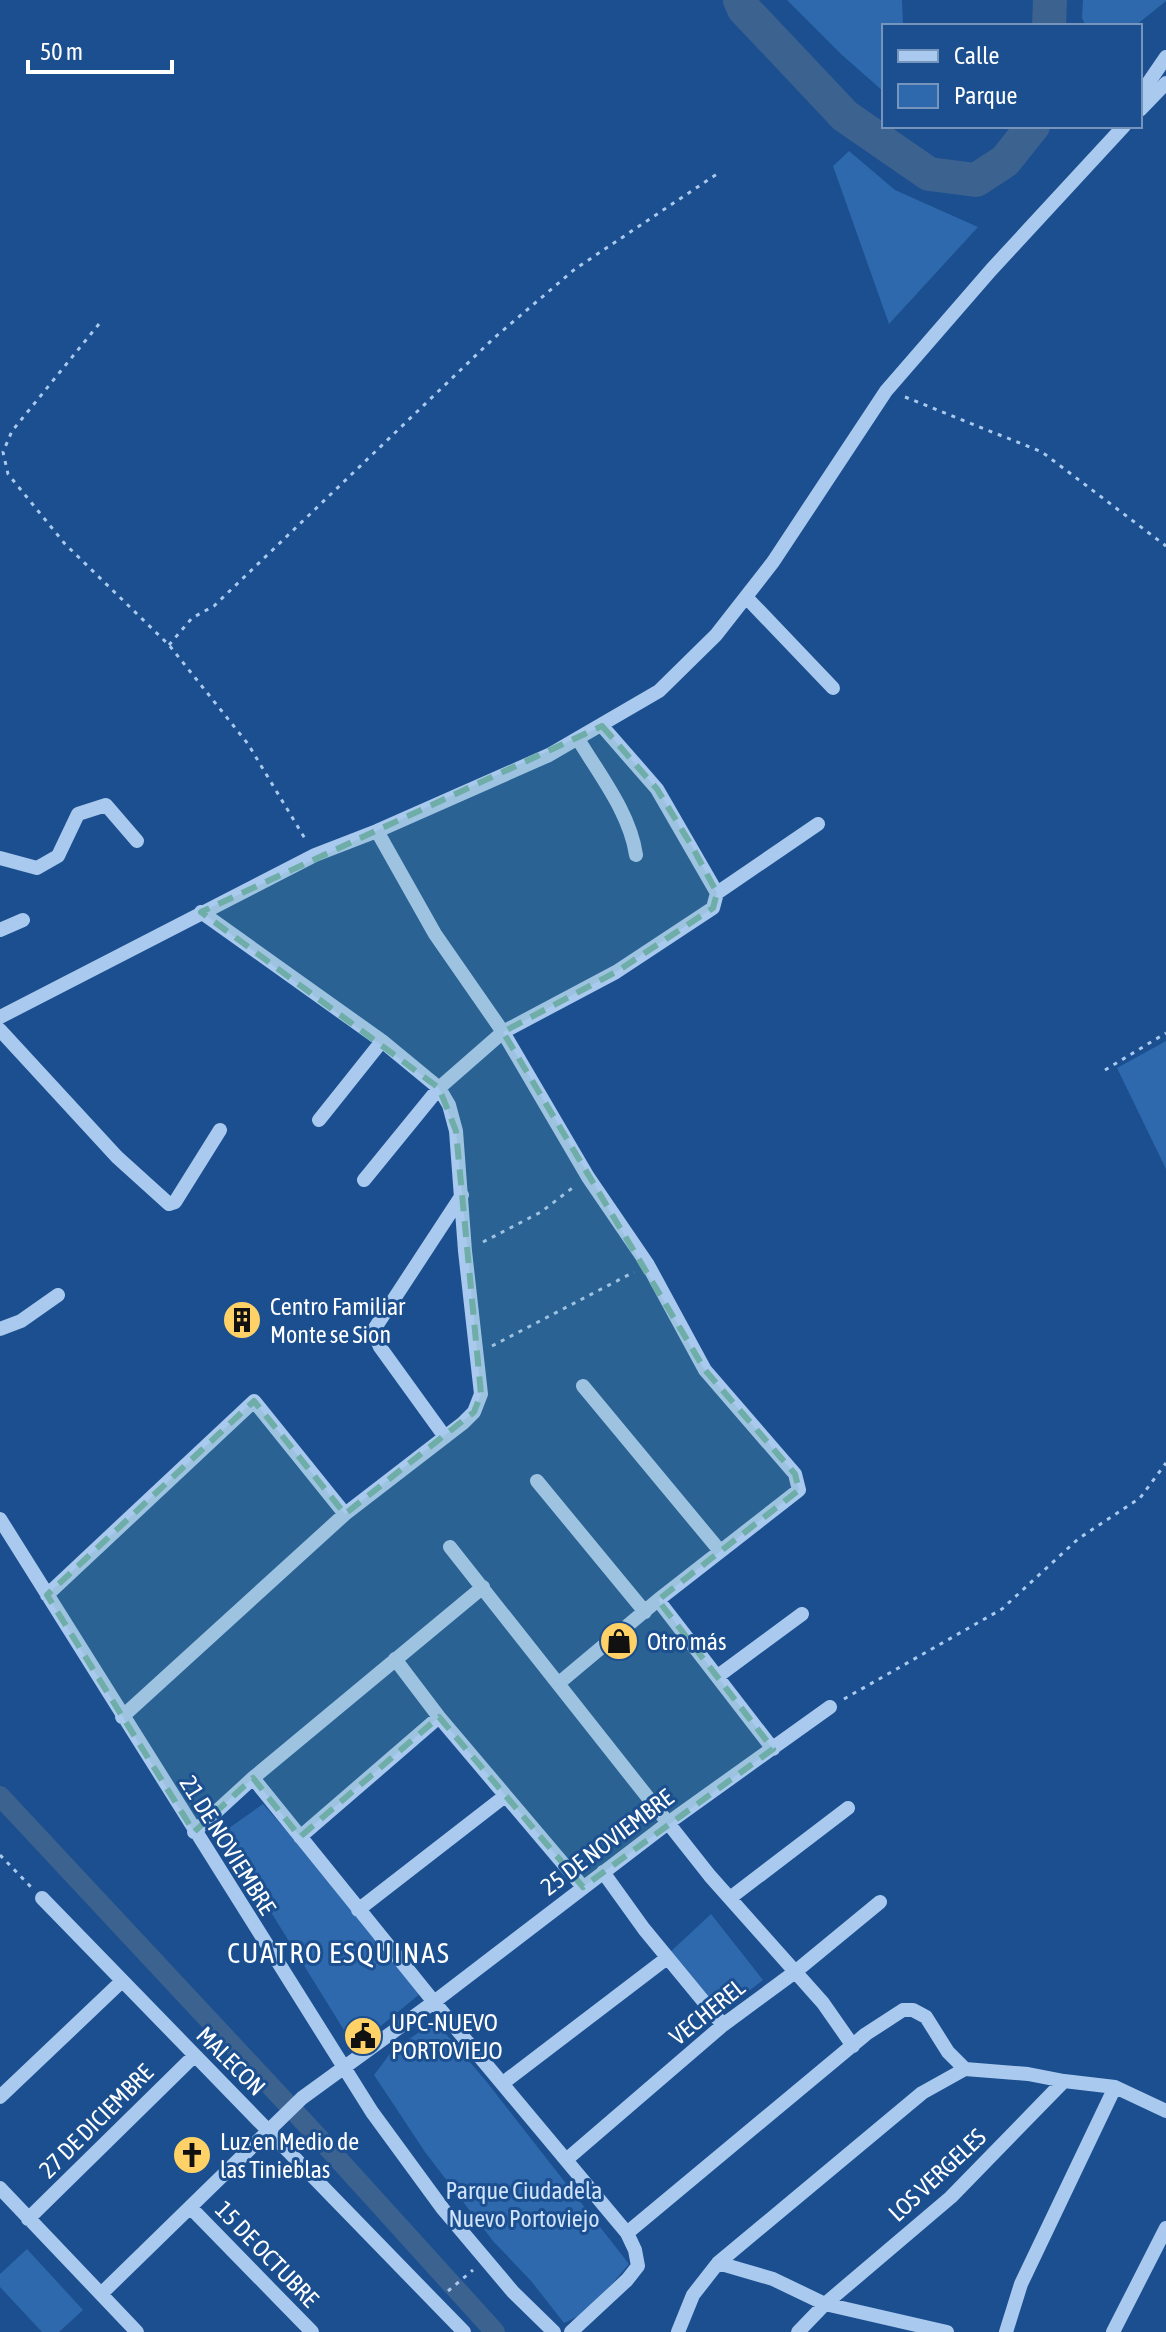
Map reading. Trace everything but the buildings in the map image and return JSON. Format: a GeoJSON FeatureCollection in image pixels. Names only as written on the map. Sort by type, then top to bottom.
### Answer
{"type":"FeatureCollection","features":[{"type":"Feature","properties":{"kind":"street"},"geometry":{"type":"LineString","coordinates":[[1142,107],[1154,91],[1166,57]]}},
{"type":"Feature","properties":{"kind":"street"},"geometry":{"type":"LineString","coordinates":[[1154,91],[1166,107]]}},
{"type":"Feature","properties":{"kind":"street"},"geometry":{"type":"LineString","coordinates":[[0,1017],[315,855],[549,755],[659,691],[716,635],[773,562],[886,391],[1120,128]]}},
{"type":"Feature","properties":{"kind":"street"},"geometry":{"type":"LineString","coordinates":[[746,597],[833,688]]}},
{"type":"Feature","properties":{"kind":"street"},"geometry":{"type":"LineString","coordinates":[[602,726],[657,789],[717,893]]}},
{"type":"Feature","properties":{"kind":"street"},"geometry":{"type":"LineString","coordinates":[[578,739],[616,801],[636,855]]}},
{"type":"Feature","properties":{"kind":"street"},"geometry":{"type":"LineString","coordinates":[[0,858],[37,868],[58,856],[78,814],[106,805],[137,841]]}},
{"type":"Feature","properties":{"kind":"street"},"geometry":{"type":"LineString","coordinates":[[364,1180],[439,1088],[503,1032],[616,972],[713,908],[717,893],[818,824]]}},
{"type":"Feature","properties":{"kind":"street"},"geometry":{"type":"LineString","coordinates":[[377,831],[435,934],[503,1032],[588,1177],[648,1265],[705,1370],[795,1474],[799,1490],[658,1600],[559,1683]]}},
{"type":"Feature","properties":{"kind":"street"},"geometry":{"type":"LineString","coordinates":[[122,1717],[345,1514],[474,1412],[481,1394],[456,1131],[449,1105],[439,1088],[382,1041],[201,912]]}},
{"type":"Feature","properties":{"kind":"street"},"geometry":{"type":"LineString","coordinates":[[0,930],[23,920]]}},
{"type":"Feature","properties":{"kind":"street"},"geometry":{"type":"LineString","coordinates":[[0,1030],[117,1157],[169,1204],[175,1202],[220,1130]]}},
{"type":"Feature","properties":{"kind":"street"},"geometry":{"type":"LineString","coordinates":[[319,1120],[382,1041]]}},
{"type":"Feature","properties":{"kind":"street"},"geometry":{"type":"LineString","coordinates":[[445,1437],[380,1347],[373,1331],[462,1195]]}},
{"type":"Feature","properties":{"kind":"street"},"geometry":{"type":"LineString","coordinates":[[0,1329],[21,1321],[58,1295]]}},
{"type":"Feature","properties":{"kind":"street"},"geometry":{"type":"LineString","coordinates":[[583,1386],[720,1551]]}},
{"type":"Feature","properties":{"kind":"street"},"geometry":{"type":"LineString","coordinates":[[47,1595],[254,1401],[345,1514]]}},
{"type":"Feature","properties":{"kind":"street"},"geometry":{"type":"LineString","coordinates":[[537,1481],[645,1612]]}},
{"type":"Feature","properties":{"kind":"street","name":"21 DE NOVIEMBRE"},"geometry":{"type":"LineString","coordinates":[[0,1519],[342,2069],[443,2209],[513,2292],[554,2332]]}},
{"type":"Feature","properties":{"kind":"street"},"geometry":{"type":"LineString","coordinates":[[450,1547],[668,1823],[823,2003],[853,2046]]}},
{"type":"Feature","properties":{"kind":"street"},"geometry":{"type":"LineString","coordinates":[[194,1832],[253,1778],[483,1587]]}},
{"type":"Feature","properties":{"kind":"street"},"geometry":{"type":"LineString","coordinates":[[658,1600],[773,1749]]}},
{"type":"Feature","properties":{"kind":"street"},"geometry":{"type":"LineString","coordinates":[[718,1676],[802,1614]]}},
{"type":"Feature","properties":{"kind":"street"},"geometry":{"type":"LineString","coordinates":[[395,1659],[439,1717],[583,1887]]}},
{"type":"Feature","properties":{"kind":"street","name":"25 DE NOVIEMBRE"},"geometry":{"type":"LineString","coordinates":[[101,2294],[302,2098],[434,2002],[668,1823],[830,1707]]}},
{"type":"Feature","properties":{"kind":"street"},"geometry":{"type":"LineString","coordinates":[[300,1837],[439,1717]]}},
{"type":"Feature","properties":{"kind":"street"},"geometry":{"type":"LineString","coordinates":[[253,1778],[358,1910],[627,2233],[638,2266],[571,2332]]}},
{"type":"Feature","properties":{"kind":"street"},"geometry":{"type":"LineString","coordinates":[[358,1910],[505,1796]]}},
{"type":"Feature","properties":{"kind":"street"},"geometry":{"type":"LineString","coordinates":[[730,1898],[848,1808]]}},
{"type":"Feature","properties":{"kind":"street"},"geometry":{"type":"LineString","coordinates":[[603,1872],[667,1958],[723,2025]]}},
{"type":"Feature","properties":{"kind":"street","name":"MALECON"},"geometry":{"type":"LineString","coordinates":[[42,1898],[194,2056],[273,2125],[464,2332]]}},
{"type":"Feature","properties":{"kind":"street","name":"VECHEREL"},"geometry":{"type":"LineString","coordinates":[[566,2160],[723,2025],[795,1972],[880,1902]]}},
{"type":"Feature","properties":{"kind":"street"},"geometry":{"type":"LineString","coordinates":[[503,2083],[667,1958]]}},
{"type":"Feature","properties":{"kind":"street"},"geometry":{"type":"LineString","coordinates":[[0,2097],[122,1981]]}},
{"type":"Feature","properties":{"kind":"street"},"geometry":{"type":"LineString","coordinates":[[627,2233],[866,2034],[903,2010],[913,2010],[926,2017],[948,2052],[965,2069]]}},
{"type":"Feature","properties":{"kind":"street","name":"27 DE DICIEMBRE"},"geometry":{"type":"LineString","coordinates":[[28,2219],[194,2056]]}},
{"type":"Feature","properties":{"kind":"street"},"geometry":{"type":"LineString","coordinates":[[678,2332],[693,2295],[718,2263],[922,2093],[965,2069],[1028,2074],[1115,2087],[1166,2111]]}},
{"type":"Feature","properties":{"kind":"street","name":"LOS VERGELES"},"geometry":{"type":"LineString","coordinates":[[798,2332],[825,2304],[951,2197],[1064,2081]]}},
{"type":"Feature","properties":{"kind":"street"},"geometry":{"type":"LineString","coordinates":[[1006,2332],[1021,2284],[1115,2087]]}},
{"type":"Feature","properties":{"kind":"street"},"geometry":{"type":"LineString","coordinates":[[0,2188],[137,2332]]}},
{"type":"Feature","properties":{"kind":"street","name":"15 DE OCTUBRE"},"geometry":{"type":"LineString","coordinates":[[190,2207],[312,2332]]}},
{"type":"Feature","properties":{"kind":"street"},"geometry":{"type":"LineString","coordinates":[[1113,2332],[1166,2228]]}},
{"type":"Feature","properties":{"kind":"street"},"geometry":{"type":"LineString","coordinates":[[718,2263],[773,2279],[825,2304],[940,2331]]}},
{"type":"Feature","properties":{"kind":"path"},"geometry":{"type":"LineString","coordinates":[[169,645],[192,618],[214,606],[494,338],[575,269],[720,172]]}},
{"type":"Feature","properties":{"kind":"path"},"geometry":{"type":"LineString","coordinates":[[99,324],[12,431],[3,452],[8,474],[65,544],[169,645],[248,744],[315,855]]}},
{"type":"Feature","properties":{"kind":"path"},"geometry":{"type":"LineString","coordinates":[[886,391],[1042,452],[1166,546]]}},
{"type":"Feature","properties":{"kind":"path"},"geometry":{"type":"LineString","coordinates":[[1105,1070],[1166,1033]]}},
{"type":"Feature","properties":{"kind":"path"},"geometry":{"type":"LineString","coordinates":[[465,1251],[541,1212],[588,1177]]}},
{"type":"Feature","properties":{"kind":"path"},"geometry":{"type":"LineString","coordinates":[[476,1354],[648,1265]]}},
{"type":"Feature","properties":{"kind":"path"},"geometry":{"type":"LineString","coordinates":[[830,1707],[1002,1609],[1078,1539],[1140,1498],[1166,1463]]}},
{"type":"Feature","properties":{"kind":"path"},"geometry":{"type":"LineString","coordinates":[[0,1855],[42,1898]]}},
{"type":"Feature","properties":{"kind":"path"},"geometry":{"type":"LineString","coordinates":[[449,2290],[469,2274]]}},
{"type":"Feature","properties":{"kind":"highlighted area"},"geometry":{"type":"Polygon","coordinates":[[[602,726],[657,789],[693,848],[717,893],[713,908],[616,972],[503,1032],[705,1370],[795,1474],[799,1490],[658,1600],[773,1749],[583,1887],[439,1717],[300,1837],[253,1778],[194,1832],[47,1595],[254,1401],[345,1514],[474,1412],[481,1394],[456,1131],[439,1088],[201,912],[602,726]]]}},
{"type":"Feature","properties":{"kind":"green space"},"geometry":{"type":"Polygon","coordinates":[[[787,0],[902,0],[903,24],[882,24],[882,90],[787,0]]]}},
{"type":"Feature","properties":{"kind":"green space"},"geometry":{"type":"Polygon","coordinates":[[[1083,0],[1166,0],[1137,24],[1085,24],[1082,18],[1083,0]]]}},
{"type":"Feature","properties":{"kind":"green space"},"geometry":{"type":"Polygon","coordinates":[[[849,151],[895,190],[978,227],[889,324],[833,166],[849,151]]]}},
{"type":"Feature","properties":{"kind":"green space"},"geometry":{"type":"Polygon","coordinates":[[[1166,1041],[1166,1169],[1117,1068],[1166,1041]]]}},
{"type":"Feature","properties":{"kind":"green space"},"geometry":{"type":"Polygon","coordinates":[[[263,1804],[426,1989],[360,2043],[352,2043],[222,1833],[263,1804]]]}},
{"type":"Feature","properties":{"kind":"green space"},"geometry":{"type":"Polygon","coordinates":[[[711,1914],[763,1980],[722,2012],[667,1955],[711,1914]]]}},
{"type":"Feature","properties":{"kind":"green space","name":"Parque Ciudadela Nuevo Portoviejo"},"geometry":{"type":"Polygon","coordinates":[[[435,2021],[486,2081],[629,2264],[589,2311],[564,2323],[532,2282],[493,2241],[425,2152],[374,2075],[392,2051],[435,2021]]]}},
{"type":"Feature","properties":{"kind":"green space"},"geometry":{"type":"Polygon","coordinates":[[[27,2249],[83,2310],[59,2332],[42,2332],[0,2287],[0,2274],[27,2249]]]}},
{"type":"Feature","properties":{"kind":"waterway"},"geometry":{"type":"LineString","coordinates":[[740,0],[744,9],[845,116],[929,174],[976,180],[1005,161],[1031,128]]}},
{"type":"Feature","properties":{"kind":"waterway"},"geometry":{"type":"LineString","coordinates":[[1049,24],[1050,0]]}},
{"type":"Feature","properties":{"kind":"waterway"},"geometry":{"type":"LineString","coordinates":[[0,1796],[495,2332]]}},
{"type":"Feature","properties":{"kind":"place","name":"Centro Familiar Monte se Sion"},"geometry":{"type":"Point","coordinates":[242,1320]}},
{"type":"Feature","properties":{"kind":"place","name":"Otro más"},"geometry":{"type":"Point","coordinates":[619,1641]}},
{"type":"Feature","properties":{"kind":"place","name":"UPC-NUEVO PORTOVIEJO"},"geometry":{"type":"Point","coordinates":[363,2036]}},
{"type":"Feature","properties":{"kind":"place","name":"Luz en Medio de las Tinieblas"},"geometry":{"type":"Point","coordinates":[192,2155]}},
{"type":"Feature","properties":{"kind":"district","name":"CUATRO ESQUINAS"},"geometry":{"type":"Point","coordinates":[339,1953]}}]}
